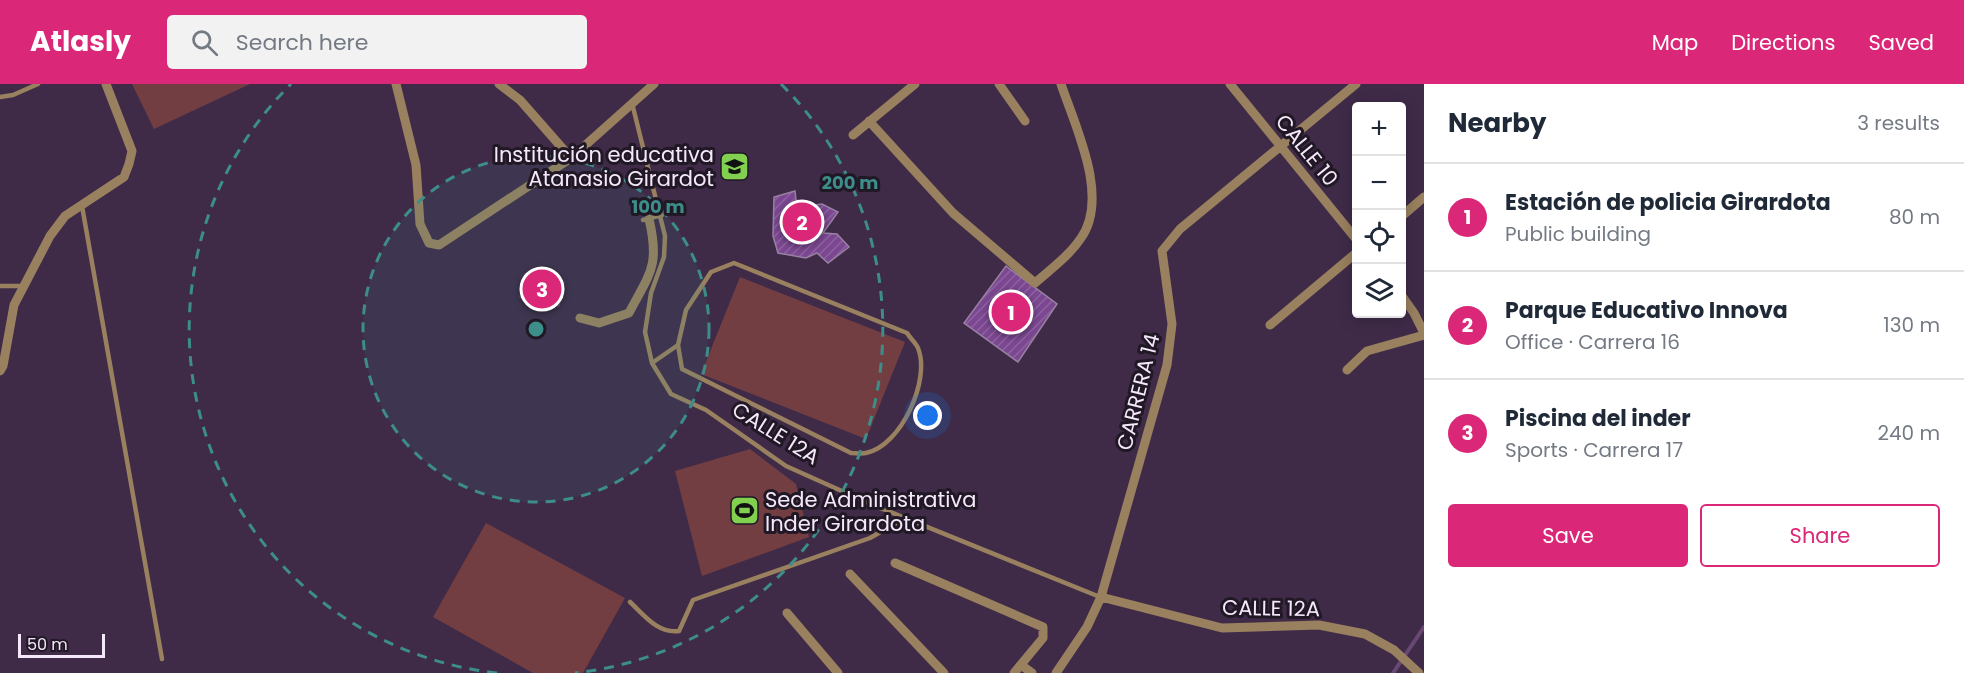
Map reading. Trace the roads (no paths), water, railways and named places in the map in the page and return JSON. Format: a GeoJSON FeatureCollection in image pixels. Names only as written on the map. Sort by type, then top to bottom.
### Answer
{"type":"FeatureCollection","features":[{"type":"Feature","properties":{"kind":"street"},"geometry":{"type":"LineString","coordinates":[[0,371],[3,366],[14,305],[50,236],[64,216],[124,177],[132,151],[106,84]]}},
{"type":"Feature","properties":{"kind":"street"},"geometry":{"type":"LineString","coordinates":[[396,84],[416,165],[420,224],[429,243],[439,245],[571,158],[654,84]]}},
{"type":"Feature","properties":{"kind":"street"},"geometry":{"type":"LineString","coordinates":[[499,84],[520,100],[571,158]]}},
{"type":"Feature","properties":{"kind":"street"},"geometry":{"type":"LineString","coordinates":[[854,135],[869,120],[915,84]]}},
{"type":"Feature","properties":{"kind":"street"},"geometry":{"type":"LineString","coordinates":[[999,84],[1025,121]]}},
{"type":"Feature","properties":{"kind":"street"},"geometry":{"type":"LineString","coordinates":[[869,120],[953,213],[1035,283],[1082,237],[1093,201],[1091,178],[1061,84]]}},
{"type":"Feature","properties":{"kind":"street","name":"CALLE 10"},"geometry":{"type":"LineString","coordinates":[[1230,84],[1352,234]]}},
{"type":"Feature","properties":{"kind":"street","name":"CARRERA 14"},"geometry":{"type":"LineString","coordinates":[[1056,673],[1087,627],[1101,597],[1167,365],[1172,324],[1171,304],[1161,263],[1162,251],[1180,229],[1356,84]]}},
{"type":"Feature","properties":{"kind":"street"},"geometry":{"type":"LineString","coordinates":[[1406,212],[1424,197]]}},
{"type":"Feature","properties":{"kind":"street"},"geometry":{"type":"LineString","coordinates":[[580,318],[599,323],[629,313],[654,263],[654,240],[646,220]]}},
{"type":"Feature","properties":{"kind":"street"},"geometry":{"type":"LineString","coordinates":[[1270,325],[1352,256]]}},
{"type":"Feature","properties":{"kind":"street"},"geometry":{"type":"LineString","coordinates":[[1347,370],[1367,351],[1424,334],[1406,303]]}},
{"type":"Feature","properties":{"kind":"street"},"geometry":{"type":"LineString","coordinates":[[895,563],[1043,627],[1043,638],[1015,671]]}},
{"type":"Feature","properties":{"kind":"street"},"geometry":{"type":"LineString","coordinates":[[850,574],[944,673]]}},
{"type":"Feature","properties":{"kind":"street","name":"CALLE 12A"},"geometry":{"type":"LineString","coordinates":[[1101,597],[1222,628],[1319,625],[1365,634],[1394,650],[1419,673]]}},
{"type":"Feature","properties":{"kind":"street"},"geometry":{"type":"LineString","coordinates":[[787,613],[838,673]]}},
{"type":"Feature","properties":{"kind":"street"},"geometry":{"type":"LineString","coordinates":[[1015,671],[1032,673]]}},
{"type":"Feature","properties":{"kind":"lane"},"geometry":{"type":"LineString","coordinates":[[0,97],[13,95],[38,84]]}},
{"type":"Feature","properties":{"kind":"lane","name":"CALLE 12A"},"geometry":{"type":"LineString","coordinates":[[632,104],[662,215],[665,236],[664,257],[646,317],[646,340],[652,363],[671,394],[706,410],[786,466],[905,518],[1101,597]]}},
{"type":"Feature","properties":{"kind":"lane"},"geometry":{"type":"LineString","coordinates":[[82,204],[162,659]]}},
{"type":"Feature","properties":{"kind":"lane"},"geometry":{"type":"LineString","coordinates":[[646,220],[662,215]]}},
{"type":"Feature","properties":{"kind":"lane"},"geometry":{"type":"LineString","coordinates":[[652,363],[678,345],[686,310],[711,272],[734,263],[907,333],[918,348],[922,375],[910,411],[887,441],[866,453],[851,453],[682,369],[678,345]]}},
{"type":"Feature","properties":{"kind":"lane"},"geometry":{"type":"LineString","coordinates":[[0,286],[22,286]]}},
{"type":"Feature","properties":{"kind":"lane"},"geometry":{"type":"LineString","coordinates":[[630,602],[656,626],[670,632],[679,631],[693,600],[870,538],[905,518]]}},
{"type":"Feature","properties":{"kind":"waterway"},"geometry":{"type":"LineString","coordinates":[[1393,673],[1424,627]]}},
{"type":"Feature","properties":{"kind":"place","name":"Institución educativa Atanasio Girardot"},"geometry":{"type":"Point","coordinates":[735,166]}},
{"type":"Feature","properties":{"kind":"place","name":"Parque Educativo Innova"},"geometry":{"type":"Point","coordinates":[802,222]}},
{"type":"Feature","properties":{"kind":"place","name":"Piscina del inder"},"geometry":{"type":"Point","coordinates":[542,289]}},
{"type":"Feature","properties":{"kind":"place","name":"Estación de policia Girardota"},"geometry":{"type":"Point","coordinates":[1011,312]}},
{"type":"Feature","properties":{"kind":"place","name":"Sede Administrativa Inder Girardota"},"geometry":{"type":"Point","coordinates":[744,511]}}]}
